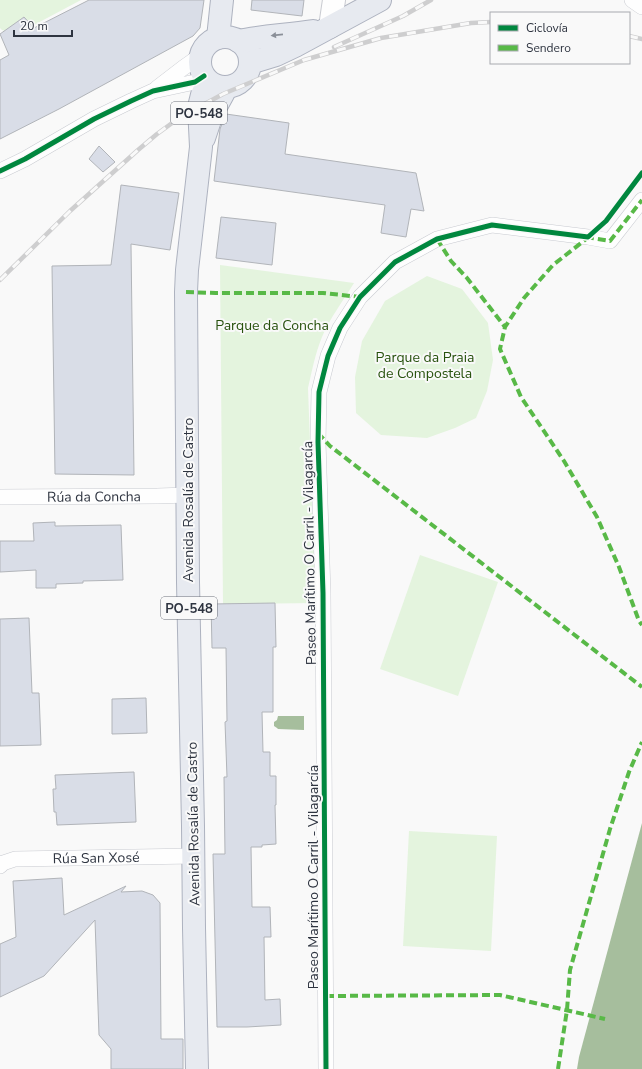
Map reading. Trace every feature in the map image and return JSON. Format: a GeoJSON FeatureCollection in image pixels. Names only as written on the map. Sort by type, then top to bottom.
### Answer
{"type":"FeatureCollection","features":[{"type":"Feature","properties":{"kind":"main road"},"geometry":{"type":"LineString","coordinates":[[222,0],[228,40]]}},
{"type":"Feature","properties":{"kind":"main road"},"geometry":{"type":"LineString","coordinates":[[250,63],[276,55],[295,46],[380,0]]}},
{"type":"Feature","properties":{"kind":"main road"},"geometry":{"type":"LineString","coordinates":[[228,40],[243,45],[247,50],[250,63],[245,77],[233,86],[210,75],[202,50],[212,40],[255,38],[330,28]]}},
{"type":"Feature","properties":{"kind":"main road","name":"Avenida Rosalía de Castro"},"geometry":{"type":"LineString","coordinates":[[197,1069],[188,590],[187,270],[200,147],[198,107],[210,75]]}},
{"type":"Feature","properties":{"kind":"street"},"geometry":{"type":"LineString","coordinates":[[330,28],[334,0]]}},
{"type":"Feature","properties":{"kind":"street"},"geometry":{"type":"LineString","coordinates":[[632,0],[642,7]]}},
{"type":"Feature","properties":{"kind":"street"},"geometry":{"type":"LineString","coordinates":[[153,91],[183,68],[210,75]]}},
{"type":"Feature","properties":{"kind":"street"},"geometry":{"type":"LineString","coordinates":[[0,171],[32,156],[100,116],[131,101],[153,91],[195,82],[210,75]]}},
{"type":"Feature","properties":{"kind":"street","name":"Paseo Marítimo O Carril - Vilagarcía"},"geometry":{"type":"LineString","coordinates":[[326,1069],[323,593],[318,442],[319,392],[328,356],[340,328],[360,297],[395,262],[437,239],[492,225],[610,241],[642,200]]}},
{"type":"Feature","properties":{"kind":"street","name":"Rúa da Concha"},"geometry":{"type":"LineString","coordinates":[[0,497],[188,495]]}},
{"type":"Feature","properties":{"kind":"street","name":"Rúa San Xosé"},"geometry":{"type":"LineString","coordinates":[[0,866],[3,863],[15,858],[194,856]]}},
{"type":"Feature","properties":{"kind":"green space"},"geometry":{"type":"Polygon","coordinates":[[[0,0],[81,0],[32,26],[24,17],[5,31],[0,28],[0,0]]]}},
{"type":"Feature","properties":{"kind":"green space","name":"Parque da Concha"},"geometry":{"type":"Polygon","coordinates":[[[220,265],[354,283],[325,330],[316,356],[308,388],[316,603],[223,604],[220,265]]]}},
{"type":"Feature","properties":{"kind":"green space","name":"Parque da Praia de Compostela"},"geometry":{"type":"Polygon","coordinates":[[[427,276],[462,289],[488,323],[493,360],[487,391],[476,418],[455,428],[427,438],[381,435],[356,413],[355,377],[362,341],[385,301],[427,276]]]}},
{"type":"Feature","properties":{"kind":"green space"},"geometry":{"type":"Polygon","coordinates":[[[420,555],[498,582],[458,696],[380,669],[420,555]]]}},
{"type":"Feature","properties":{"kind":"green space"},"geometry":{"type":"Polygon","coordinates":[[[409,831],[497,836],[491,951],[403,946],[409,831]]]}},
{"type":"Feature","properties":{"kind":"shaded area"},"geometry":{"type":"Polygon","coordinates":[[[278,716],[304,716],[304,730],[278,729],[274,726],[274,722],[277,720],[278,716]]]}},
{"type":"Feature","properties":{"kind":"shaded area"},"geometry":{"type":"Polygon","coordinates":[[[642,823],[642,1069],[577,1069],[579,1057],[642,823]]]}},
{"type":"Feature","properties":{"kind":"building"},"geometry":{"type":"Polygon","coordinates":[[[89,0],[204,0],[200,28],[193,36],[59,109],[0,139],[0,60],[9,55],[0,34],[24,17],[34,28],[89,0]]]}},
{"type":"Feature","properties":{"kind":"building"},"geometry":{"type":"Polygon","coordinates":[[[252,0],[304,0],[302,16],[251,10],[252,0]]]}},
{"type":"Feature","properties":{"kind":"building"},"geometry":{"type":"Polygon","coordinates":[[[226,114],[289,123],[285,154],[416,173],[424,211],[411,209],[406,237],[381,233],[385,205],[214,181],[220,129],[226,114]]]}},
{"type":"Feature","properties":{"kind":"building"},"geometry":{"type":"Polygon","coordinates":[[[99,146],[115,162],[103,172],[89,159],[99,146]]]}},
{"type":"Feature","properties":{"kind":"building"},"geometry":{"type":"Polygon","coordinates":[[[121,185],[179,193],[170,250],[131,244],[134,475],[55,474],[52,266],[111,265],[121,185]]]}},
{"type":"Feature","properties":{"kind":"building"},"geometry":{"type":"Polygon","coordinates":[[[221,217],[276,223],[272,265],[216,258],[221,217]]]}},
{"type":"Feature","properties":{"kind":"building"},"geometry":{"type":"Polygon","coordinates":[[[55,522],[55,526],[121,525],[123,580],[83,581],[83,583],[56,584],[56,588],[36,588],[36,570],[0,572],[0,541],[34,541],[33,523],[55,522]]]}},
{"type":"Feature","properties":{"kind":"building"},"geometry":{"type":"Polygon","coordinates":[[[275,603],[276,647],[273,647],[273,712],[262,712],[263,752],[270,752],[270,776],[276,776],[276,844],[262,845],[262,847],[251,847],[252,907],[270,907],[271,937],[264,937],[265,1000],[280,999],[281,1025],[217,1027],[213,854],[225,854],[224,777],[227,777],[225,722],[227,721],[226,648],[212,648],[211,604],[275,603]]]}},
{"type":"Feature","properties":{"kind":"building"},"geometry":{"type":"Polygon","coordinates":[[[29,618],[32,693],[39,693],[41,745],[0,746],[0,619],[29,618]]]}},
{"type":"Feature","properties":{"kind":"building"},"geometry":{"type":"Polygon","coordinates":[[[146,698],[147,733],[112,734],[112,699],[146,698]]]}},
{"type":"Feature","properties":{"kind":"building"},"geometry":{"type":"Polygon","coordinates":[[[134,772],[136,822],[57,825],[56,812],[54,812],[53,789],[56,789],[55,775],[134,772]]]}},
{"type":"Feature","properties":{"kind":"building"},"geometry":{"type":"Polygon","coordinates":[[[62,878],[64,915],[126,886],[121,892],[142,891],[153,895],[160,903],[161,1039],[183,1039],[183,1069],[111,1069],[111,1049],[99,1035],[95,920],[44,976],[0,997],[0,944],[16,937],[13,881],[62,878]]]}},
{"type":"Feature","properties":{"kind":"railway"},"geometry":{"type":"LineString","coordinates":[[334,47],[403,16],[431,0]]}},
{"type":"Feature","properties":{"kind":"railway"},"geometry":{"type":"LineString","coordinates":[[0,280],[70,211],[157,134],[179,118],[223,94],[304,60],[381,38],[471,23],[490,22]]}},
{"type":"Feature","properties":{"kind":"railway"},"geometry":{"type":"LineString","coordinates":[[630,36],[642,39]]}},
{"type":"Feature","properties":{"kind":"marked path"},"geometry":{"type":"LineString","coordinates":[[586,237],[610,241],[642,200]]}},
{"type":"Feature","properties":{"kind":"marked path"},"geometry":{"type":"LineString","coordinates":[[590,236],[553,265],[524,298],[505,327],[500,349],[521,397],[564,461],[597,517],[619,567],[639,621],[642,625]]}},
{"type":"Feature","properties":{"kind":"marked path"},"geometry":{"type":"LineString","coordinates":[[437,239],[451,261],[467,278],[505,327]]}},
{"type":"Feature","properties":{"kind":"marked path"},"geometry":{"type":"LineString","coordinates":[[186,292],[323,293],[360,297]]}},
{"type":"Feature","properties":{"kind":"marked path"},"geometry":{"type":"LineString","coordinates":[[318,433],[330,446],[642,687]]}},
{"type":"Feature","properties":{"kind":"marked path"},"geometry":{"type":"LineString","coordinates":[[558,1069],[567,1010],[570,970],[610,829],[629,772],[642,742]]}},
{"type":"Feature","properties":{"kind":"marked path"},"geometry":{"type":"LineString","coordinates":[[326,996],[500,995],[605,1019]]}},
{"type":"Feature","properties":{"kind":"cycle path"},"geometry":{"type":"LineString","coordinates":[[0,171],[25,159],[94,119],[131,101],[153,91],[195,82],[204,76]]}},
{"type":"Feature","properties":{"kind":"cycle path"},"geometry":{"type":"LineString","coordinates":[[326,1069],[323,593],[318,442],[319,392],[328,356],[340,328],[360,297],[395,262],[437,239],[492,225],[588,237],[606,221],[642,173]]}}]}
